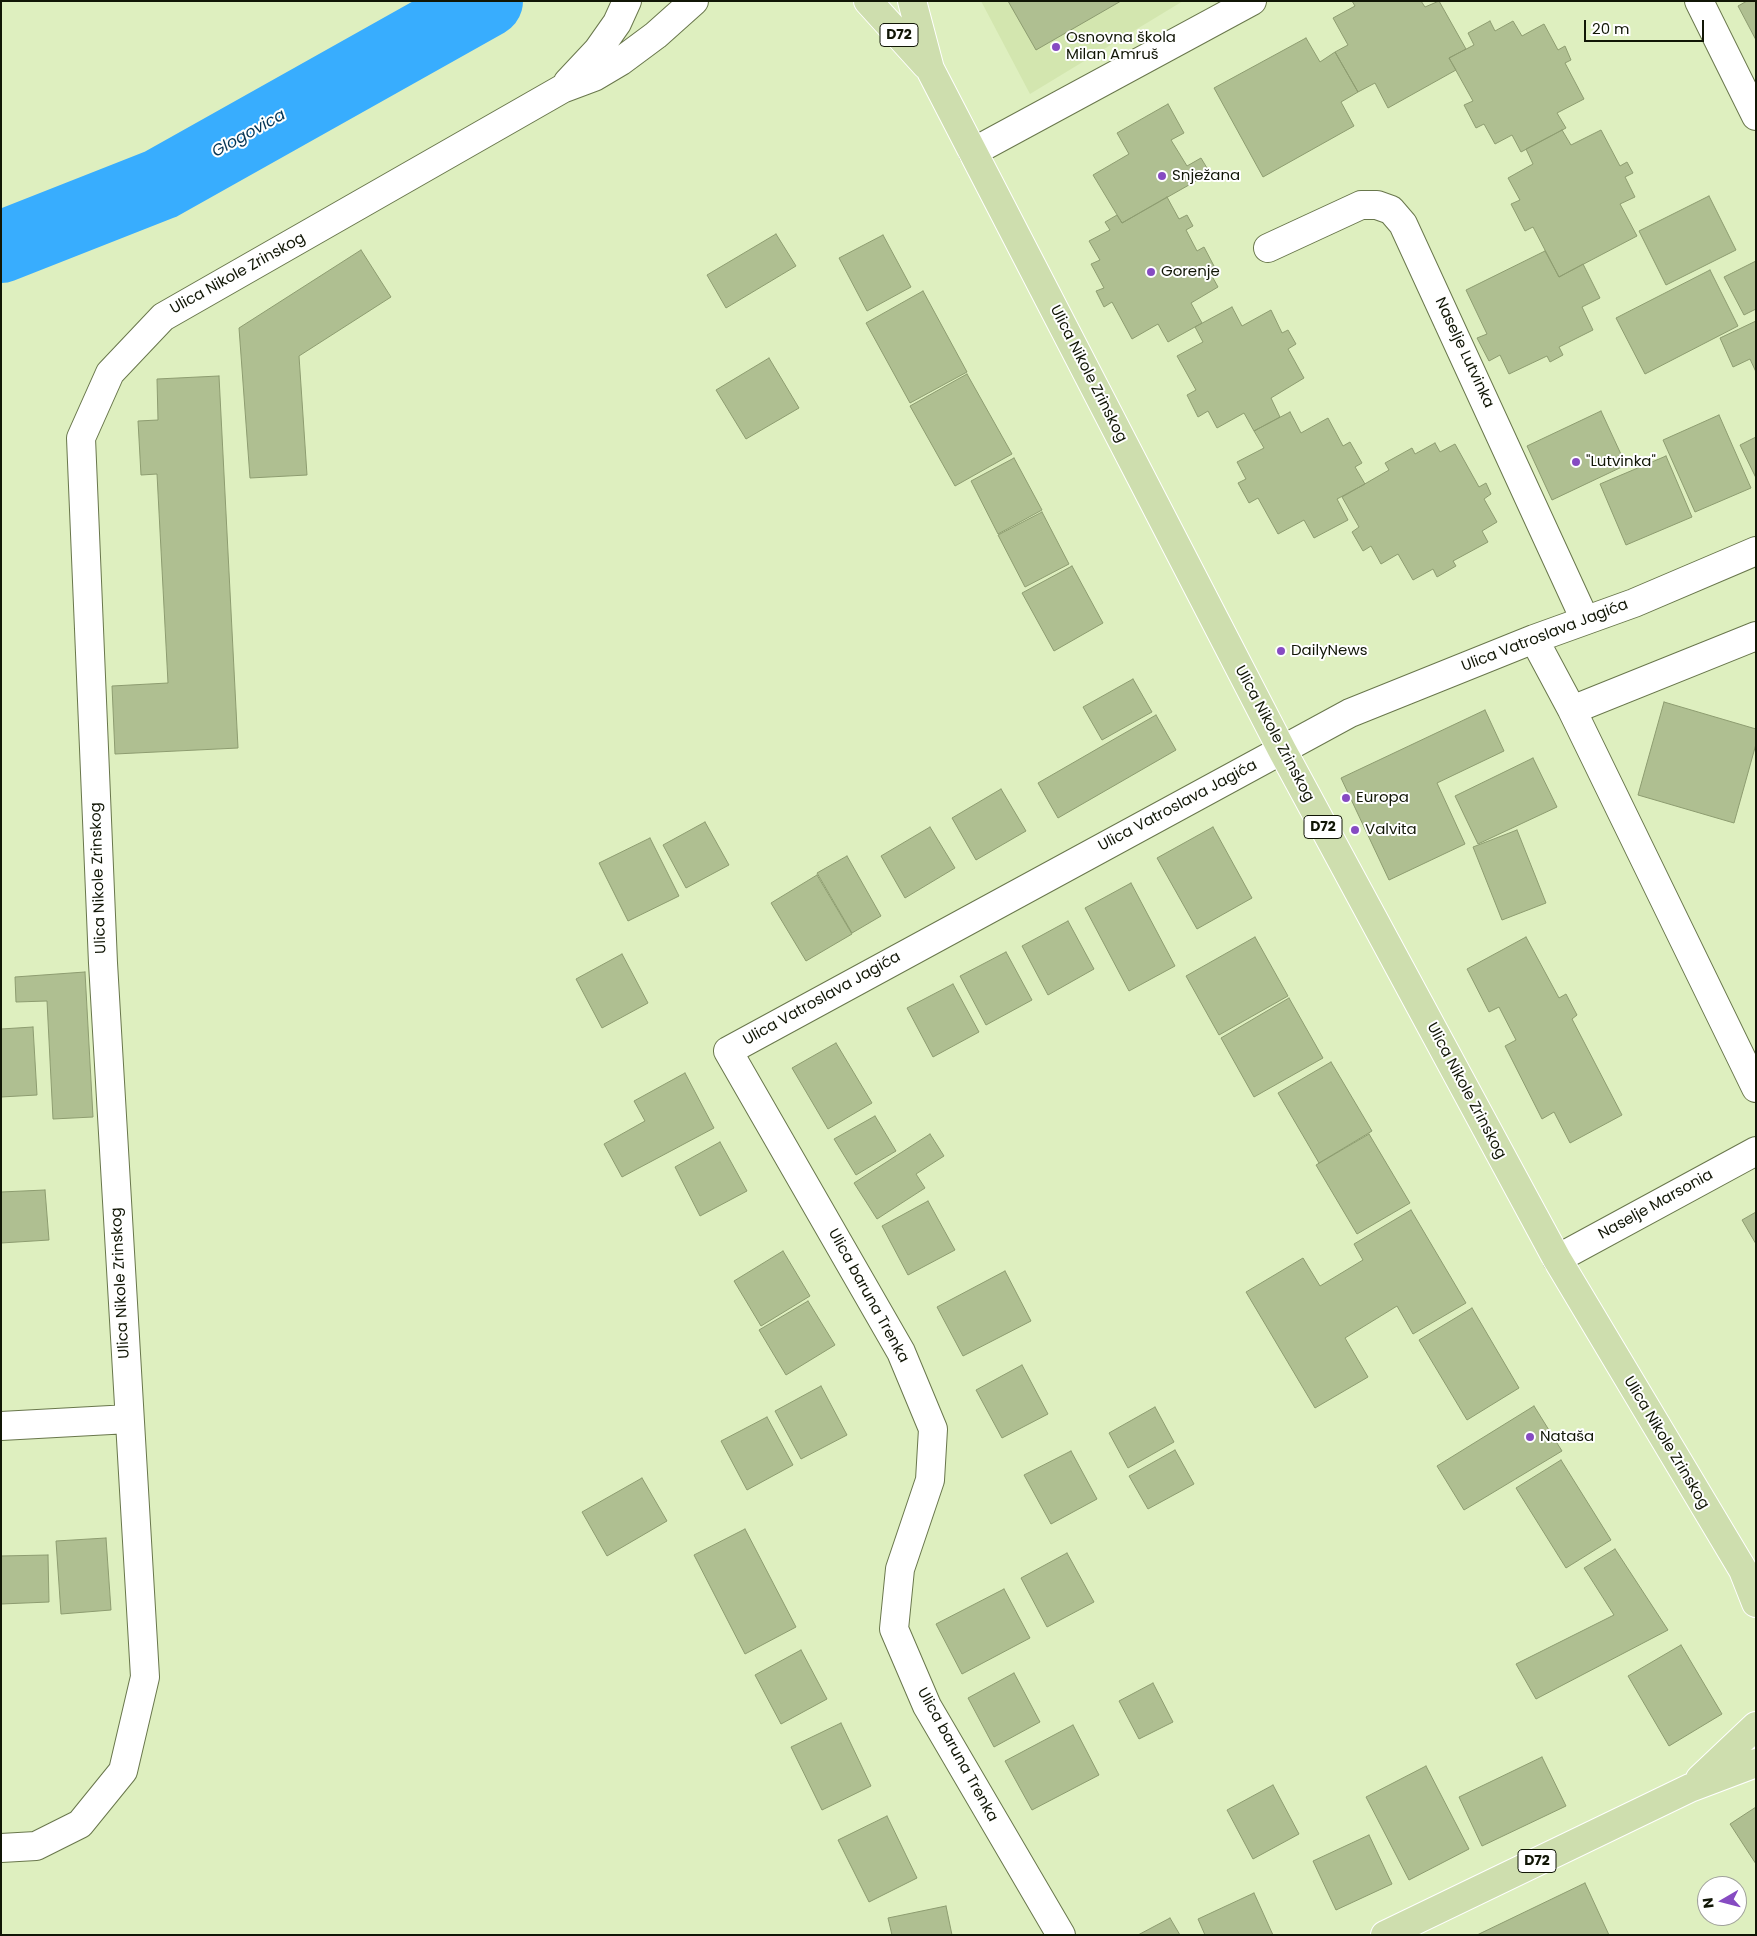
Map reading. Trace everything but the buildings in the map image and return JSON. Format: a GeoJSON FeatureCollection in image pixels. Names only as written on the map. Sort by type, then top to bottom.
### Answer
{"type":"FeatureCollection","features":[{"type":"Feature","properties":{"kind":"main road","name":"Ulica Nikole Zrinskog"},"geometry":{"type":"LineString","coordinates":[[868,1],[930,69]]}},
{"type":"Feature","properties":{"kind":"main road","name":"Ulica Nikole Zrinskog"},"geometry":{"type":"LineString","coordinates":[[912,1],[930,69],[1282,750],[1557,1260],[1749,1578],[1756,1603]]}},
{"type":"Feature","properties":{"kind":"main road","name":"D72"},"geometry":{"type":"LineString","coordinates":[[1690,1788],[1756,1726]]}},
{"type":"Feature","properties":{"kind":"main road","name":"D72"},"geometry":{"type":"LineString","coordinates":[[1385,1935],[1690,1788],[1756,1763]]}},
{"type":"Feature","properties":{"kind":"street","name":"Ulica Nikole Zrinskog"},"geometry":{"type":"LineString","coordinates":[[562,89],[598,50],[617,23],[627,1]]}},
{"type":"Feature","properties":{"kind":"street","name":"Ulica Nikole Zrinskog"},"geometry":{"type":"LineString","coordinates":[[1,1848],[36,1846],[80,1824],[123,1771],[145,1677],[103,963],[81,438],[110,373],[163,317],[562,89],[594,77],[621,61],[656,35],[694,1]]}},
{"type":"Feature","properties":{"kind":"street"},"geometry":{"type":"LineString","coordinates":[[973,152],[1252,1]]}},
{"type":"Feature","properties":{"kind":"street"},"geometry":{"type":"LineString","coordinates":[[1699,1],[1756,116]]}},
{"type":"Feature","properties":{"kind":"street","name":"Naselje Lutvinka"},"geometry":{"type":"LineString","coordinates":[[1268,248],[1361,205],[1378,204],[1391,210],[1403,224],[1585,620]]}},
{"type":"Feature","properties":{"kind":"street","name":"Ulica Vatroslava Jagića"},"geometry":{"type":"LineString","coordinates":[[728,1051],[1350,713],[1534,639],[1634,602],[1756,551]]}},
{"type":"Feature","properties":{"kind":"street"},"geometry":{"type":"LineString","coordinates":[[1572,710],[1756,636]]}},
{"type":"Feature","properties":{"kind":"street"},"geometry":{"type":"LineString","coordinates":[[1534,639],[1572,710],[1756,1088]]}},
{"type":"Feature","properties":{"kind":"street","name":"Ulica baruna Trenka"},"geometry":{"type":"LineString","coordinates":[[728,1051],[901,1352],[933,1429],[930,1480],[900,1568],[894,1629],[927,1706],[1061,1935]]}},
{"type":"Feature","properties":{"kind":"street","name":"Naselje Marsonia"},"geometry":{"type":"LineString","coordinates":[[1557,1260],[1756,1151]]}},
{"type":"Feature","properties":{"kind":"street"},"geometry":{"type":"LineString","coordinates":[[1,1426],[129,1420]]}},
{"type":"Feature","properties":{"kind":"shaded area","name":"Osnovna škola Milan Amruš"},"geometry":{"type":"Polygon","coordinates":[[[981,1],[1183,1],[1030,94],[981,1]]]}},
{"type":"Feature","properties":{"kind":"waterway","name":"Glogovica"},"geometry":{"type":"LineString","coordinates":[[1,247],[161,184],[487,1]]}},
{"type":"Feature","properties":{"kind":"place","name":"Osnovna škola Milan Amruš"},"geometry":{"type":"Point","coordinates":[1056,47]}},
{"type":"Feature","properties":{"kind":"place","name":"Snježana"},"geometry":{"type":"Point","coordinates":[1162,176]}},
{"type":"Feature","properties":{"kind":"place","name":"Gorenje"},"geometry":{"type":"Point","coordinates":[1151,272]}},
{"type":"Feature","properties":{"kind":"place","name":"\"Lutvinka\""},"geometry":{"type":"Point","coordinates":[1576,462]}},
{"type":"Feature","properties":{"kind":"place","name":"DailyNews"},"geometry":{"type":"Point","coordinates":[1281,651]}},
{"type":"Feature","properties":{"kind":"place","name":"Europa"},"geometry":{"type":"Point","coordinates":[1346,798]}},
{"type":"Feature","properties":{"kind":"place","name":"Valvita"},"geometry":{"type":"Point","coordinates":[1355,830]}},
{"type":"Feature","properties":{"kind":"place","name":"Nataša"},"geometry":{"type":"Point","coordinates":[1530,1437]}}]}
